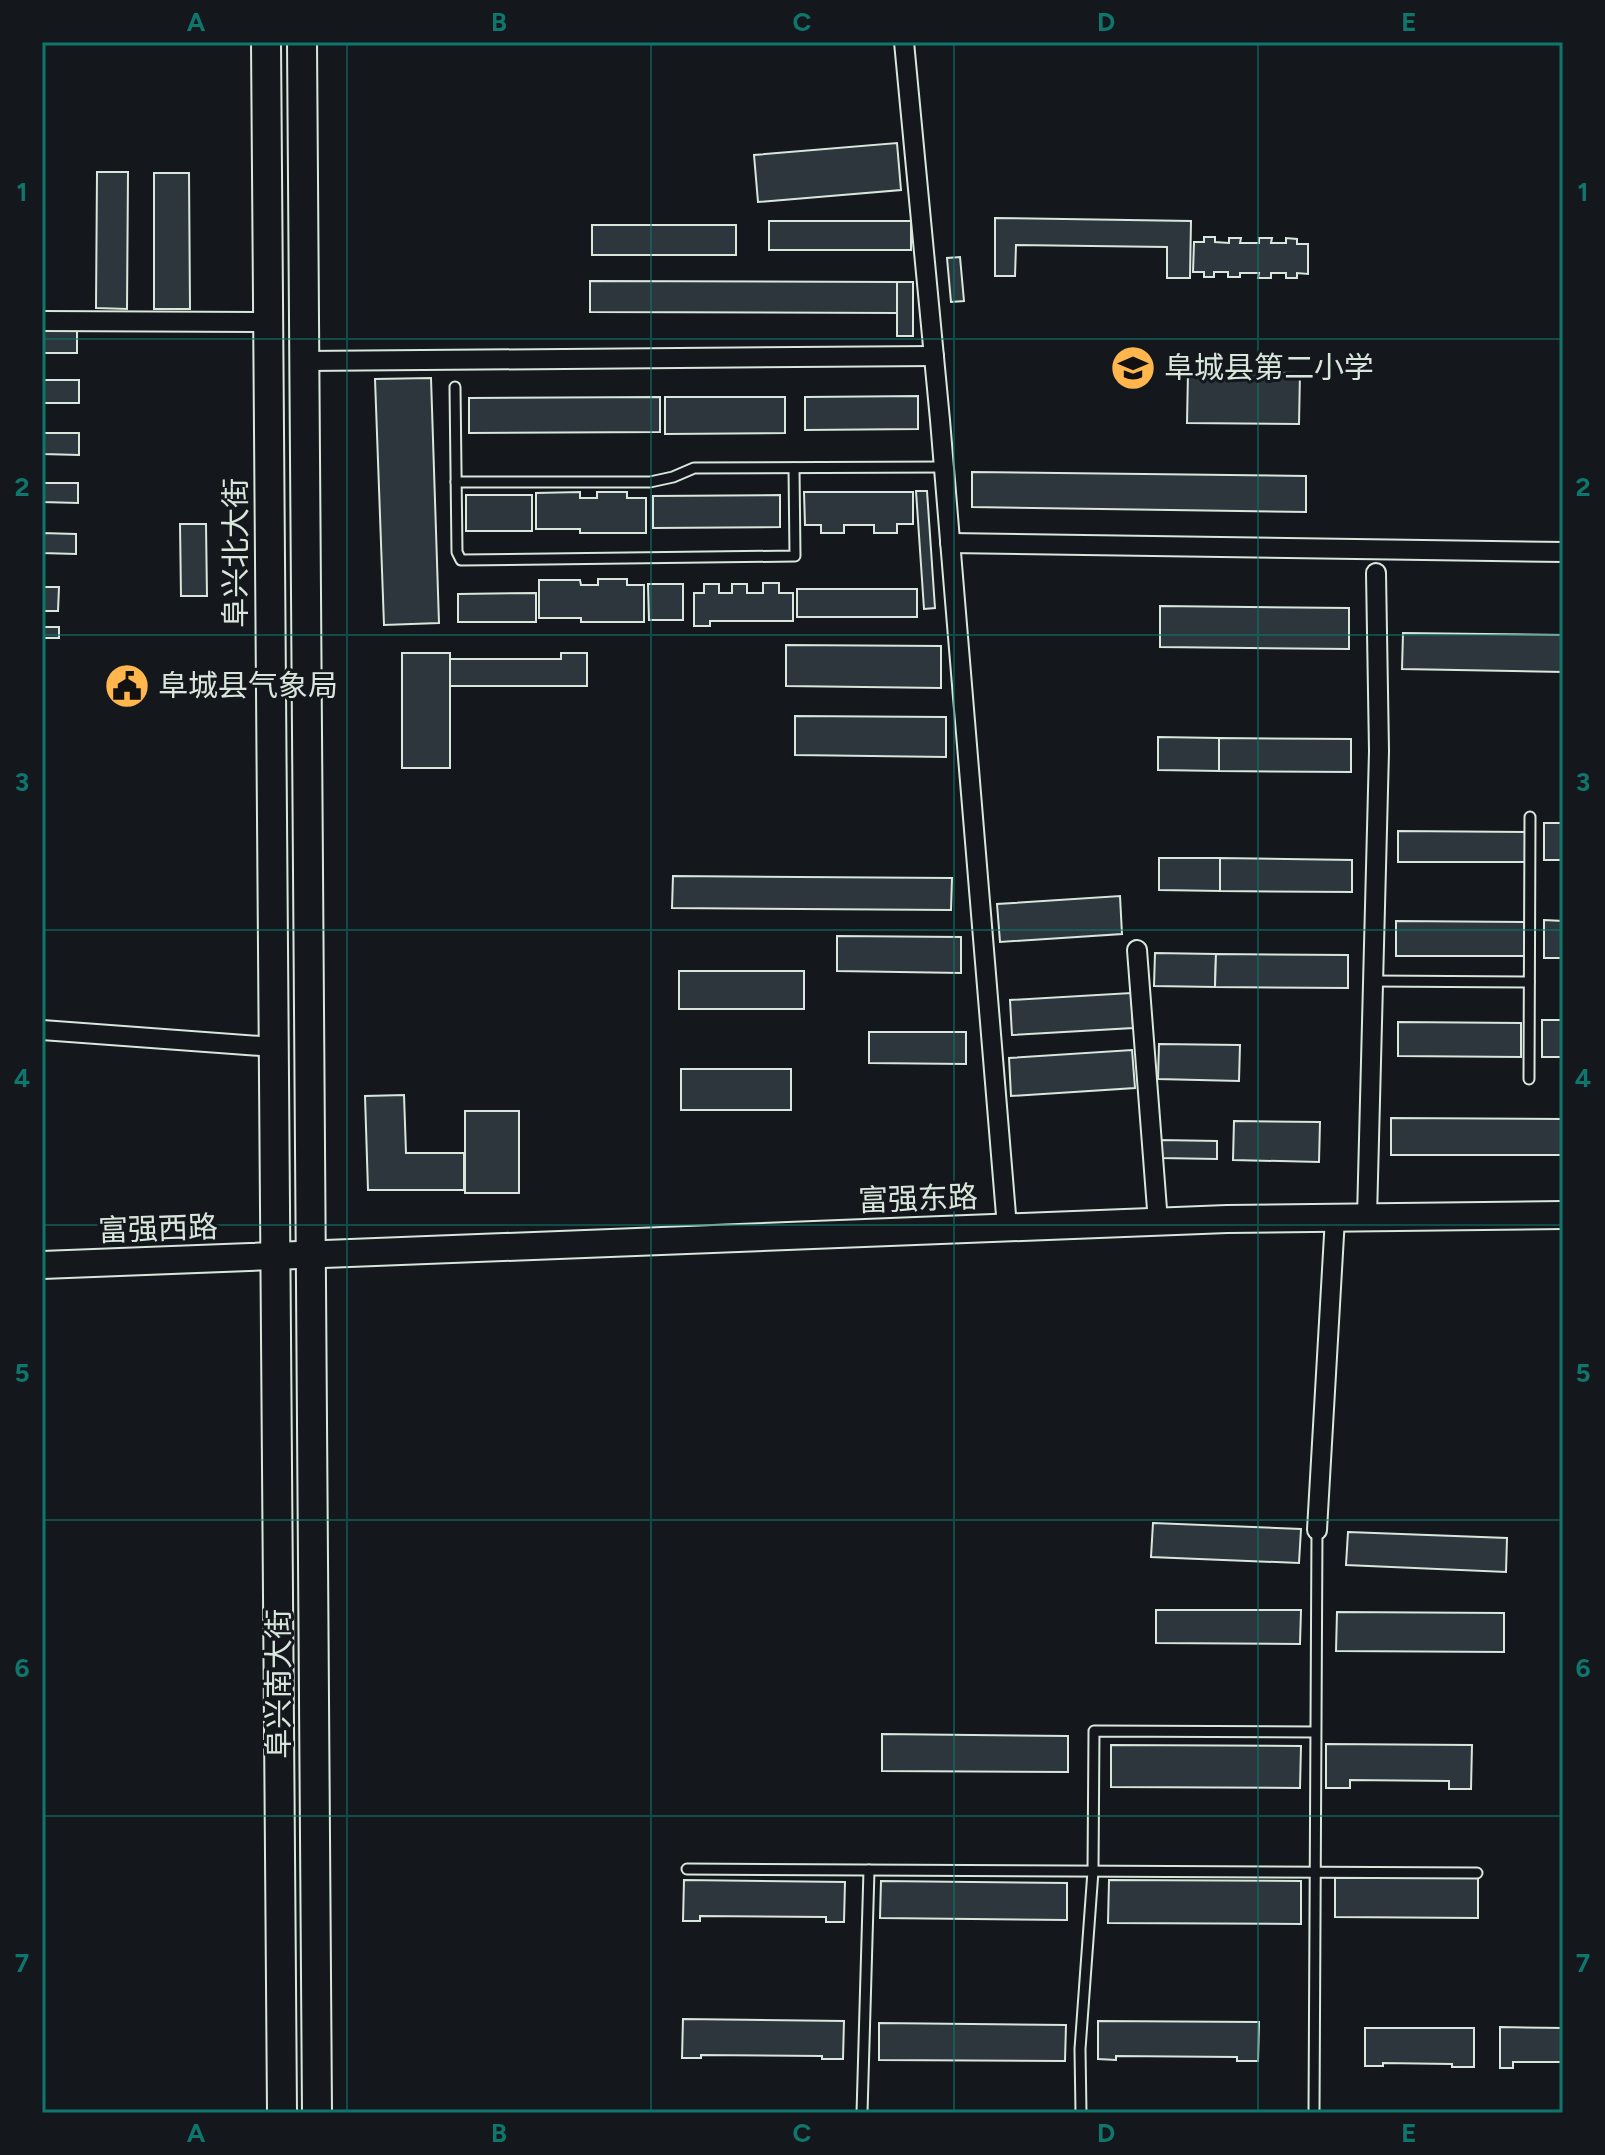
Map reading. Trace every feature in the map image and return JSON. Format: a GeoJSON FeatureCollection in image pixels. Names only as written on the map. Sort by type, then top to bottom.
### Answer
{"type":"FeatureCollection","features":[{"type":"Feature","properties":{"kind":"main road","name":"阜兴北大街"},"geometry":{"type":"LineString","coordinates":[[266,42],[276,1256]]}},
{"type":"Feature","properties":{"kind":"main road"},"geometry":{"type":"LineString","coordinates":[[302,42],[311,1255]]}},
{"type":"Feature","properties":{"kind":"main road","name":"阜兴南大街"},"geometry":{"type":"LineString","coordinates":[[311,1255],[317,2113]]}},
{"type":"Feature","properties":{"kind":"main road","name":"阜兴南大街"},"geometry":{"type":"LineString","coordinates":[[276,1256],[282,2113]]}},
{"type":"Feature","properties":{"kind":"street"},"geometry":{"type":"LineString","coordinates":[[904,42],[944,467],[1007,1227]]}},
{"type":"Feature","properties":{"kind":"street"},"geometry":{"type":"LineString","coordinates":[[42,321],[268,322]]}},
{"type":"Feature","properties":{"kind":"street"},"geometry":{"type":"LineString","coordinates":[[305,361],[934,356]]}},
{"type":"Feature","properties":{"kind":"street"},"geometry":{"type":"LineString","coordinates":[[950,543],[1563,552]]}},
{"type":"Feature","properties":{"kind":"street"},"geometry":{"type":"LineString","coordinates":[[1367,1217],[1379,751],[1376,573]]}},
{"type":"Feature","properties":{"kind":"street"},"geometry":{"type":"LineString","coordinates":[[1137,950],[1158,1222]]}},
{"type":"Feature","properties":{"kind":"street"},"geometry":{"type":"LineString","coordinates":[[42,1030],[274,1047]]}},
{"type":"Feature","properties":{"kind":"street","name":"富强东路"},"geometry":{"type":"LineString","coordinates":[[276,1256],[1158,1222],[1563,1215]]}},
{"type":"Feature","properties":{"kind":"street"},"geometry":{"type":"LineString","coordinates":[[1317,1530],[1335,1218]]}},
{"type":"Feature","properties":{"kind":"street","name":"富强西路"},"geometry":{"type":"LineString","coordinates":[[42,1265],[276,1256]]}},
{"type":"Feature","properties":{"kind":"lane"},"geometry":{"type":"LineString","coordinates":[[455,387],[457,552],[461,560],[795,556],[794,468]]}},
{"type":"Feature","properties":{"kind":"lane"},"geometry":{"type":"LineString","coordinates":[[456,482],[650,482],[694,468],[944,467]]}},
{"type":"Feature","properties":{"kind":"lane"},"geometry":{"type":"LineString","coordinates":[[1529,1079],[1530,817]]}},
{"type":"Feature","properties":{"kind":"lane"},"geometry":{"type":"LineString","coordinates":[[1373,981],[1529,982]]}},
{"type":"Feature","properties":{"kind":"lane"},"geometry":{"type":"LineString","coordinates":[[1314,2113],[1317,1530]]}},
{"type":"Feature","properties":{"kind":"lane"},"geometry":{"type":"LineString","coordinates":[[1081,2113],[1080,2049],[1093,1871],[1094,1731],[1315,1732]]}},
{"type":"Feature","properties":{"kind":"lane"},"geometry":{"type":"LineString","coordinates":[[687,1869],[1477,1873]]}},
{"type":"Feature","properties":{"kind":"lane"},"geometry":{"type":"LineString","coordinates":[[862,2113],[869,1870]]}},
{"type":"Feature","properties":{"kind":"building"},"geometry":{"type":"Polygon","coordinates":[[[897,143],[901,190],[758,202],[754,155],[897,143]]]}},
{"type":"Feature","properties":{"kind":"building"},"geometry":{"type":"Polygon","coordinates":[[[97,172],[128,172],[127,309],[96,308],[97,172]]]}},
{"type":"Feature","properties":{"kind":"building"},"geometry":{"type":"Polygon","coordinates":[[[154,173],[189,173],[190,309],[154,309],[154,173]]]}},
{"type":"Feature","properties":{"kind":"building"},"geometry":{"type":"Polygon","coordinates":[[[995,218],[1191,221],[1190,278],[1167,278],[1167,247],[1016,245],[1015,276],[995,276],[995,218]]]}},
{"type":"Feature","properties":{"kind":"building"},"geometry":{"type":"Polygon","coordinates":[[[769,221],[911,221],[911,250],[769,250],[769,221]]]}},
{"type":"Feature","properties":{"kind":"building"},"geometry":{"type":"Polygon","coordinates":[[[592,225],[736,225],[736,255],[592,255],[592,225]]]}},
{"type":"Feature","properties":{"kind":"building"},"geometry":{"type":"Polygon","coordinates":[[[1204,237],[1215,237],[1215,242],[1229,243],[1229,238],[1241,238],[1240,243],[1259,243],[1259,238],[1272,238],[1271,243],[1286,243],[1286,238],[1297,239],[1297,244],[1308,244],[1308,274],[1297,273],[1297,278],[1286,278],[1286,273],[1271,273],[1271,278],[1258,278],[1259,273],[1240,273],[1240,277],[1228,277],[1228,272],[1214,272],[1214,277],[1204,277],[1204,272],[1193,272],[1194,242],[1204,242],[1204,237]]]}},
{"type":"Feature","properties":{"kind":"building"},"geometry":{"type":"Polygon","coordinates":[[[960,257],[964,301],[951,302],[947,258],[960,257]]]}},
{"type":"Feature","properties":{"kind":"building"},"geometry":{"type":"Polygon","coordinates":[[[590,281],[897,282],[897,313],[590,312],[590,281]]]}},
{"type":"Feature","properties":{"kind":"building"},"geometry":{"type":"Polygon","coordinates":[[[897,282],[913,282],[913,336],[897,336],[897,282]]]}},
{"type":"Feature","properties":{"kind":"building"},"geometry":{"type":"Polygon","coordinates":[[[44,331],[77,331],[77,353],[44,353],[44,331]]]}},
{"type":"Feature","properties":{"kind":"building"},"geometry":{"type":"Polygon","coordinates":[[[1188,372],[1300,373],[1299,424],[1187,423],[1188,372]]]}},
{"type":"Feature","properties":{"kind":"building"},"geometry":{"type":"Polygon","coordinates":[[[431,378],[439,623],[384,625],[375,379],[431,378]]]}},
{"type":"Feature","properties":{"kind":"building"},"geometry":{"type":"Polygon","coordinates":[[[42,380],[79,380],[79,403],[42,403],[42,380]]]}},
{"type":"Feature","properties":{"kind":"building"},"geometry":{"type":"Polygon","coordinates":[[[918,396],[918,429],[805,430],[805,397],[918,396]]]}},
{"type":"Feature","properties":{"kind":"building"},"geometry":{"type":"Polygon","coordinates":[[[660,397],[660,432],[469,433],[469,398],[660,397]]]}},
{"type":"Feature","properties":{"kind":"building"},"geometry":{"type":"Polygon","coordinates":[[[665,397],[785,397],[785,433],[665,434],[665,397]]]}},
{"type":"Feature","properties":{"kind":"building"},"geometry":{"type":"Polygon","coordinates":[[[43,433],[79,433],[79,455],[43,454],[43,433]]]}},
{"type":"Feature","properties":{"kind":"building"},"geometry":{"type":"Polygon","coordinates":[[[972,472],[1306,476],[1306,512],[972,507],[972,472]]]}},
{"type":"Feature","properties":{"kind":"building"},"geometry":{"type":"Polygon","coordinates":[[[42,483],[78,483],[78,503],[42,502],[42,483]]]}},
{"type":"Feature","properties":{"kind":"building"},"geometry":{"type":"Polygon","coordinates":[[[916,491],[927,491],[935,608],[924,609],[916,491]]]}},
{"type":"Feature","properties":{"kind":"building"},"geometry":{"type":"Polygon","coordinates":[[[580,492],[580,498],[597,498],[597,492],[627,492],[627,498],[646,498],[646,533],[536,529],[536,493],[580,492]]]}},
{"type":"Feature","properties":{"kind":"building"},"geometry":{"type":"Polygon","coordinates":[[[804,492],[913,492],[913,524],[897,524],[897,533],[874,533],[874,525],[844,525],[844,533],[821,533],[821,525],[805,525],[804,492]]]}},
{"type":"Feature","properties":{"kind":"building"},"geometry":{"type":"Polygon","coordinates":[[[466,495],[532,495],[532,531],[466,531],[466,495]]]}},
{"type":"Feature","properties":{"kind":"building"},"geometry":{"type":"Polygon","coordinates":[[[780,495],[780,527],[653,528],[653,496],[780,495]]]}},
{"type":"Feature","properties":{"kind":"building"},"geometry":{"type":"Polygon","coordinates":[[[180,524],[206,524],[207,596],[181,596],[180,524]]]}},
{"type":"Feature","properties":{"kind":"building"},"geometry":{"type":"Polygon","coordinates":[[[42,533],[76,534],[76,554],[42,553],[42,533]]]}},
{"type":"Feature","properties":{"kind":"building"},"geometry":{"type":"Polygon","coordinates":[[[598,579],[627,579],[627,585],[644,585],[644,622],[539,618],[539,580],[580,580],[581,585],[598,585],[598,579]]]}},
{"type":"Feature","properties":{"kind":"building"},"geometry":{"type":"Polygon","coordinates":[[[763,583],[779,583],[779,593],[793,593],[793,621],[710,621],[710,626],[694,626],[694,593],[704,593],[704,584],[719,584],[719,593],[732,593],[732,584],[747,584],[747,593],[763,593],[763,583]]]}},
{"type":"Feature","properties":{"kind":"building"},"geometry":{"type":"Polygon","coordinates":[[[648,584],[683,584],[683,620],[649,620],[648,584]]]}},
{"type":"Feature","properties":{"kind":"building"},"geometry":{"type":"Polygon","coordinates":[[[42,587],[59,587],[58,611],[42,611],[42,587]]]}},
{"type":"Feature","properties":{"kind":"building"},"geometry":{"type":"Polygon","coordinates":[[[797,589],[917,589],[917,617],[797,617],[797,589]]]}},
{"type":"Feature","properties":{"kind":"building"},"geometry":{"type":"Polygon","coordinates":[[[536,593],[536,622],[458,622],[458,594],[536,593]]]}},
{"type":"Feature","properties":{"kind":"building"},"geometry":{"type":"Polygon","coordinates":[[[1160,606],[1349,608],[1349,649],[1160,647],[1160,606]]]}},
{"type":"Feature","properties":{"kind":"building"},"geometry":{"type":"Polygon","coordinates":[[[42,627],[59,627],[59,638],[42,638],[42,627]]]}},
{"type":"Feature","properties":{"kind":"building"},"geometry":{"type":"Polygon","coordinates":[[[1403,633],[1563,635],[1563,672],[1402,669],[1403,633]]]}},
{"type":"Feature","properties":{"kind":"building"},"geometry":{"type":"Polygon","coordinates":[[[786,645],[941,646],[941,688],[786,686],[786,645]]]}},
{"type":"Feature","properties":{"kind":"building"},"geometry":{"type":"Polygon","coordinates":[[[402,653],[450,653],[450,768],[402,768],[402,653]]]}},
{"type":"Feature","properties":{"kind":"building"},"geometry":{"type":"Polygon","coordinates":[[[561,653],[587,653],[587,686],[450,686],[450,659],[561,659],[561,653]]]}},
{"type":"Feature","properties":{"kind":"building"},"geometry":{"type":"Polygon","coordinates":[[[795,716],[946,717],[946,757],[795,755],[795,716]]]}},
{"type":"Feature","properties":{"kind":"building"},"geometry":{"type":"Polygon","coordinates":[[[1158,737],[1219,738],[1219,771],[1158,770],[1158,737]]]}},
{"type":"Feature","properties":{"kind":"building"},"geometry":{"type":"Polygon","coordinates":[[[1219,738],[1351,739],[1351,772],[1219,771],[1219,738]]]}},
{"type":"Feature","properties":{"kind":"building"},"geometry":{"type":"Polygon","coordinates":[[[1544,823],[1563,823],[1563,860],[1544,860],[1544,823]]]}},
{"type":"Feature","properties":{"kind":"building"},"geometry":{"type":"Polygon","coordinates":[[[1398,831],[1526,832],[1526,862],[1398,862],[1398,831]]]}},
{"type":"Feature","properties":{"kind":"building"},"geometry":{"type":"Polygon","coordinates":[[[1159,858],[1220,858],[1220,891],[1159,890],[1159,858]]]}},
{"type":"Feature","properties":{"kind":"building"},"geometry":{"type":"Polygon","coordinates":[[[1220,858],[1352,860],[1352,892],[1220,891],[1220,858]]]}},
{"type":"Feature","properties":{"kind":"building"},"geometry":{"type":"Polygon","coordinates":[[[673,876],[952,878],[951,910],[672,908],[673,876]]]}},
{"type":"Feature","properties":{"kind":"building"},"geometry":{"type":"Polygon","coordinates":[[[1120,896],[1122,934],[1000,942],[997,904],[1120,896]]]}},
{"type":"Feature","properties":{"kind":"building"},"geometry":{"type":"Polygon","coordinates":[[[1544,920],[1563,921],[1563,958],[1544,958],[1544,920]]]}},
{"type":"Feature","properties":{"kind":"building"},"geometry":{"type":"Polygon","coordinates":[[[1396,921],[1524,922],[1524,956],[1396,956],[1396,921]]]}},
{"type":"Feature","properties":{"kind":"building"},"geometry":{"type":"Polygon","coordinates":[[[837,936],[961,937],[961,973],[837,971],[837,936]]]}},
{"type":"Feature","properties":{"kind":"building"},"geometry":{"type":"Polygon","coordinates":[[[1155,953],[1216,954],[1215,987],[1154,986],[1155,953]]]}},
{"type":"Feature","properties":{"kind":"building"},"geometry":{"type":"Polygon","coordinates":[[[1216,954],[1348,955],[1348,988],[1215,987],[1216,954]]]}},
{"type":"Feature","properties":{"kind":"building"},"geometry":{"type":"Polygon","coordinates":[[[679,971],[804,971],[804,1009],[679,1009],[679,971]]]}},
{"type":"Feature","properties":{"kind":"building"},"geometry":{"type":"Polygon","coordinates":[[[1131,993],[1133,1028],[1012,1035],[1010,1000],[1131,993]]]}},
{"type":"Feature","properties":{"kind":"building"},"geometry":{"type":"Polygon","coordinates":[[[1542,1020],[1563,1020],[1563,1057],[1542,1057],[1542,1020]]]}},
{"type":"Feature","properties":{"kind":"building"},"geometry":{"type":"Polygon","coordinates":[[[1398,1022],[1521,1023],[1521,1057],[1398,1056],[1398,1022]]]}},
{"type":"Feature","properties":{"kind":"building"},"geometry":{"type":"Polygon","coordinates":[[[869,1032],[966,1032],[966,1064],[869,1063],[869,1032]]]}},
{"type":"Feature","properties":{"kind":"building"},"geometry":{"type":"Polygon","coordinates":[[[1159,1044],[1240,1045],[1239,1081],[1158,1079],[1159,1044]]]}},
{"type":"Feature","properties":{"kind":"building"},"geometry":{"type":"Polygon","coordinates":[[[1132,1050],[1135,1088],[1011,1096],[1009,1058],[1132,1050]]]}},
{"type":"Feature","properties":{"kind":"building"},"geometry":{"type":"Polygon","coordinates":[[[681,1069],[791,1069],[791,1110],[681,1110],[681,1069]]]}},
{"type":"Feature","properties":{"kind":"building"},"geometry":{"type":"Polygon","coordinates":[[[404,1095],[406,1153],[464,1153],[464,1190],[368,1190],[365,1096],[404,1095]]]}},
{"type":"Feature","properties":{"kind":"building"},"geometry":{"type":"Polygon","coordinates":[[[465,1111],[519,1111],[519,1193],[465,1193],[465,1111]]]}},
{"type":"Feature","properties":{"kind":"building"},"geometry":{"type":"Polygon","coordinates":[[[1391,1118],[1563,1119],[1563,1155],[1391,1155],[1391,1118]]]}},
{"type":"Feature","properties":{"kind":"building"},"geometry":{"type":"Polygon","coordinates":[[[1234,1121],[1320,1122],[1319,1162],[1233,1160],[1234,1121]]]}},
{"type":"Feature","properties":{"kind":"building"},"geometry":{"type":"Polygon","coordinates":[[[1160,1140],[1217,1141],[1217,1159],[1160,1158],[1160,1140]]]}},
{"type":"Feature","properties":{"kind":"building"},"geometry":{"type":"Polygon","coordinates":[[[1153,1523],[1301,1529],[1299,1563],[1151,1557],[1153,1523]]]}},
{"type":"Feature","properties":{"kind":"building"},"geometry":{"type":"Polygon","coordinates":[[[1348,1532],[1507,1538],[1506,1572],[1346,1565],[1348,1532]]]}},
{"type":"Feature","properties":{"kind":"building"},"geometry":{"type":"Polygon","coordinates":[[[1156,1610],[1301,1610],[1300,1644],[1156,1643],[1156,1610]]]}},
{"type":"Feature","properties":{"kind":"building"},"geometry":{"type":"Polygon","coordinates":[[[1337,1612],[1504,1613],[1504,1652],[1336,1651],[1337,1612]]]}},
{"type":"Feature","properties":{"kind":"building"},"geometry":{"type":"Polygon","coordinates":[[[882,1734],[1068,1736],[1068,1772],[882,1771],[882,1734]]]}},
{"type":"Feature","properties":{"kind":"building"},"geometry":{"type":"Polygon","coordinates":[[[1326,1744],[1472,1745],[1471,1789],[1449,1789],[1449,1781],[1350,1780],[1350,1788],[1326,1788],[1326,1744]]]}},
{"type":"Feature","properties":{"kind":"building"},"geometry":{"type":"Polygon","coordinates":[[[1111,1745],[1301,1746],[1300,1788],[1111,1787],[1111,1745]]]}},
{"type":"Feature","properties":{"kind":"building"},"geometry":{"type":"Polygon","coordinates":[[[1335,1878],[1478,1878],[1478,1918],[1335,1917],[1335,1878]]]}},
{"type":"Feature","properties":{"kind":"building"},"geometry":{"type":"Polygon","coordinates":[[[684,1880],[845,1882],[844,1922],[826,1922],[826,1917],[700,1916],[700,1921],[683,1921],[684,1880]]]}},
{"type":"Feature","properties":{"kind":"building"},"geometry":{"type":"Polygon","coordinates":[[[1109,1880],[1301,1881],[1301,1924],[1108,1923],[1109,1880]]]}},
{"type":"Feature","properties":{"kind":"building"},"geometry":{"type":"Polygon","coordinates":[[[881,1881],[1067,1883],[1067,1920],[880,1918],[881,1881]]]}},
{"type":"Feature","properties":{"kind":"building"},"geometry":{"type":"Polygon","coordinates":[[[683,2019],[844,2021],[843,2059],[822,2059],[822,2056],[701,2055],[701,2058],[682,2058],[683,2019]]]}},
{"type":"Feature","properties":{"kind":"building"},"geometry":{"type":"Polygon","coordinates":[[[1098,2021],[1259,2022],[1258,2061],[1237,2061],[1237,2057],[1116,2056],[1116,2060],[1098,2059],[1098,2021]]]}},
{"type":"Feature","properties":{"kind":"building"},"geometry":{"type":"Polygon","coordinates":[[[879,2023],[1066,2025],[1065,2061],[879,2060],[879,2023]]]}},
{"type":"Feature","properties":{"kind":"building"},"geometry":{"type":"Polygon","coordinates":[[[1500,2027],[1563,2028],[1563,2062],[1513,2062],[1513,2068],[1500,2068],[1500,2027]]]}},
{"type":"Feature","properties":{"kind":"building"},"geometry":{"type":"Polygon","coordinates":[[[1365,2028],[1474,2028],[1474,2067],[1383,2063],[1383,2066],[1365,2066],[1365,2028]]]}},
{"type":"Feature","properties":{"kind":"place","name":"阜城县第二小学"},"geometry":{"type":"Point","coordinates":[1133,368]}},
{"type":"Feature","properties":{"kind":"place","name":"阜城县气象局"},"geometry":{"type":"Point","coordinates":[127,686]}}]}
